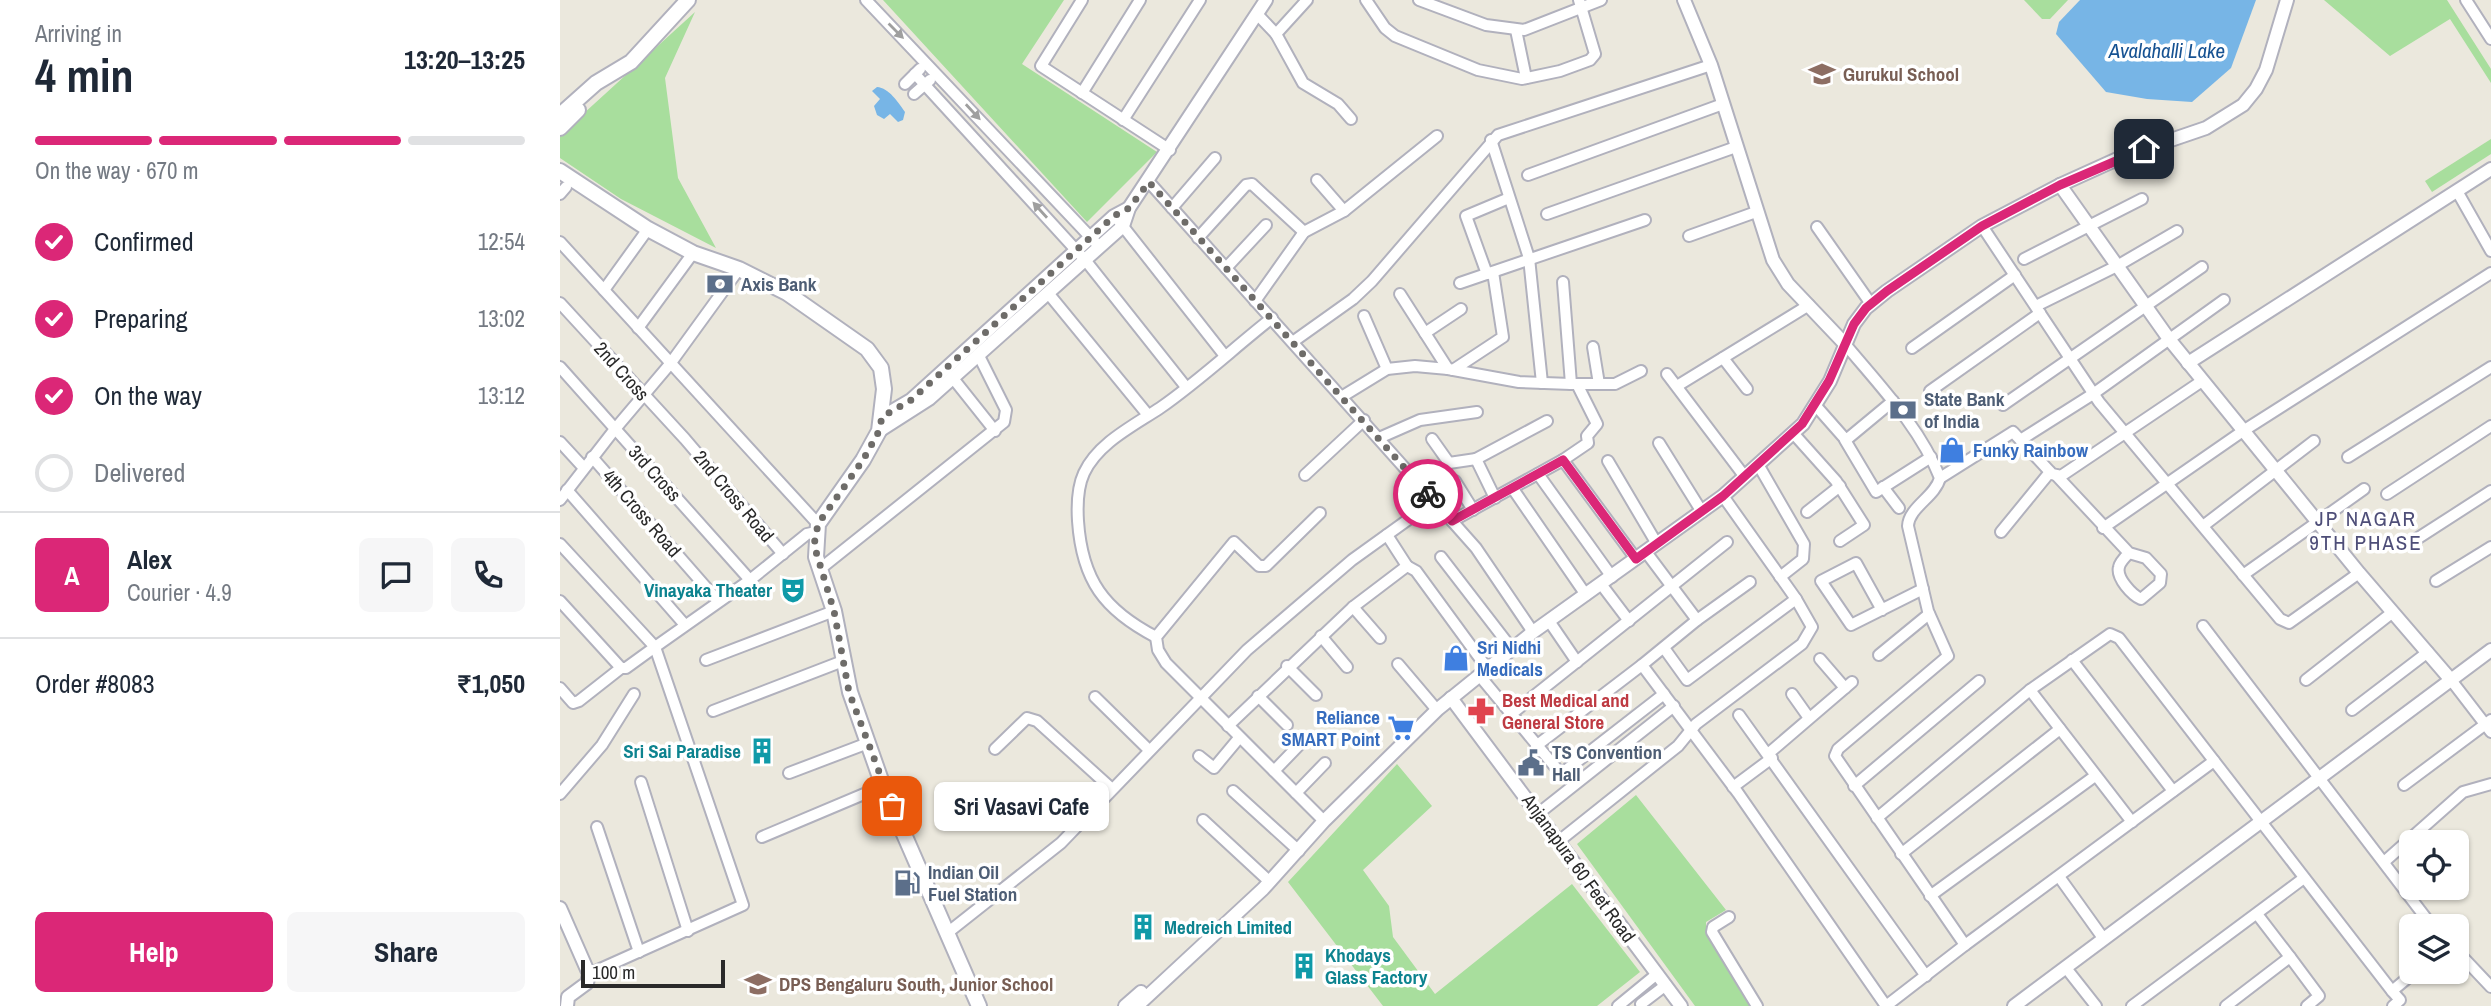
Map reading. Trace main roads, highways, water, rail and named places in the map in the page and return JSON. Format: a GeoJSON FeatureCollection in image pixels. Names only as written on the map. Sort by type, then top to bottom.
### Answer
{"type":"FeatureCollection","features":[{"type":"Feature","properties":{"kind":"main road"},"geometry":{"type":"LineString","coordinates":[[560,115],[596,83],[607,79],[631,62],[688,0]]}},
{"type":"Feature","properties":{"kind":"main road"},"geometry":{"type":"LineString","coordinates":[[560,128],[602,91],[607,79]]}},
{"type":"Feature","properties":{"kind":"main road"},"geometry":{"type":"LineString","coordinates":[[560,171],[643,226],[693,253],[739,269],[787,293],[867,349],[881,368],[884,389],[880,424],[817,528],[814,545],[834,611],[849,692],[883,786],[979,1006]]}},
{"type":"Feature","properties":{"kind":"main road"},"geometry":{"type":"LineString","coordinates":[[562,188],[611,214],[643,226]]}},
{"type":"Feature","properties":{"kind":"water","name":"Avalahalli Lake"},"geometry":{"type":"Polygon","coordinates":[[[2080,0],[2256,0],[2231,68],[2192,102],[2147,99],[2106,92],[2056,34],[2059,22],[2080,0]]]}},
{"type":"Feature","properties":{"kind":"water"},"geometry":{"type":"Polygon","coordinates":[[[877,87],[896,100],[905,112],[903,120],[898,122],[890,114],[884,119],[877,115],[874,106],[880,99],[872,91],[877,87]]]}},
{"type":"Feature","properties":{"kind":"place","name":"Gurukul School"},"geometry":{"type":"Point","coordinates":[1822,74]}},
{"type":"Feature","properties":{"kind":"place","name":"Axis Bank"},"geometry":{"type":"Point","coordinates":[720,284]}},
{"type":"Feature","properties":{"kind":"place","name":"State Bank of India"},"geometry":{"type":"Point","coordinates":[1903,410]}},
{"type":"Feature","properties":{"kind":"place","name":"Funky Rainbow"},"geometry":{"type":"Point","coordinates":[1952,450]}},
{"type":"Feature","properties":{"kind":"place","name":"Vinayaka Theater"},"geometry":{"type":"Point","coordinates":[793,590]}},
{"type":"Feature","properties":{"kind":"place","name":"Sri Nidhi Medicals"},"geometry":{"type":"Point","coordinates":[1456,658]}},
{"type":"Feature","properties":{"kind":"place","name":"Best Medical and General Store"},"geometry":{"type":"Point","coordinates":[1481,711]}},
{"type":"Feature","properties":{"kind":"place","name":"Reliance SMART Point"},"geometry":{"type":"Point","coordinates":[1401,728]}},
{"type":"Feature","properties":{"kind":"place","name":"Sri Sai Paradise"},"geometry":{"type":"Point","coordinates":[762,751]}},
{"type":"Feature","properties":{"kind":"place","name":"TS Convention Hall"},"geometry":{"type":"Point","coordinates":[1531,763]}},
{"type":"Feature","properties":{"kind":"place","name":"Sri Vasavi Cafe"},"geometry":{"type":"Point","coordinates":[892,806]}},
{"type":"Feature","properties":{"kind":"place","name":"Indian Oil Fuel Station"},"geometry":{"type":"Point","coordinates":[907,883]}},
{"type":"Feature","properties":{"kind":"place","name":"Medreich Limited"},"geometry":{"type":"Point","coordinates":[1143,927]}},
{"type":"Feature","properties":{"kind":"place","name":"Khodays Glass Factory"},"geometry":{"type":"Point","coordinates":[1304,966]}},
{"type":"Feature","properties":{"kind":"place","name":"DPS Bengaluru South, Junior School"},"geometry":{"type":"Point","coordinates":[758,984]}},
{"type":"Feature","properties":{"kind":"district","name":"JP NAGAR 9TH PHASE"},"geometry":{"type":"Point","coordinates":[2366,530]}}]}
